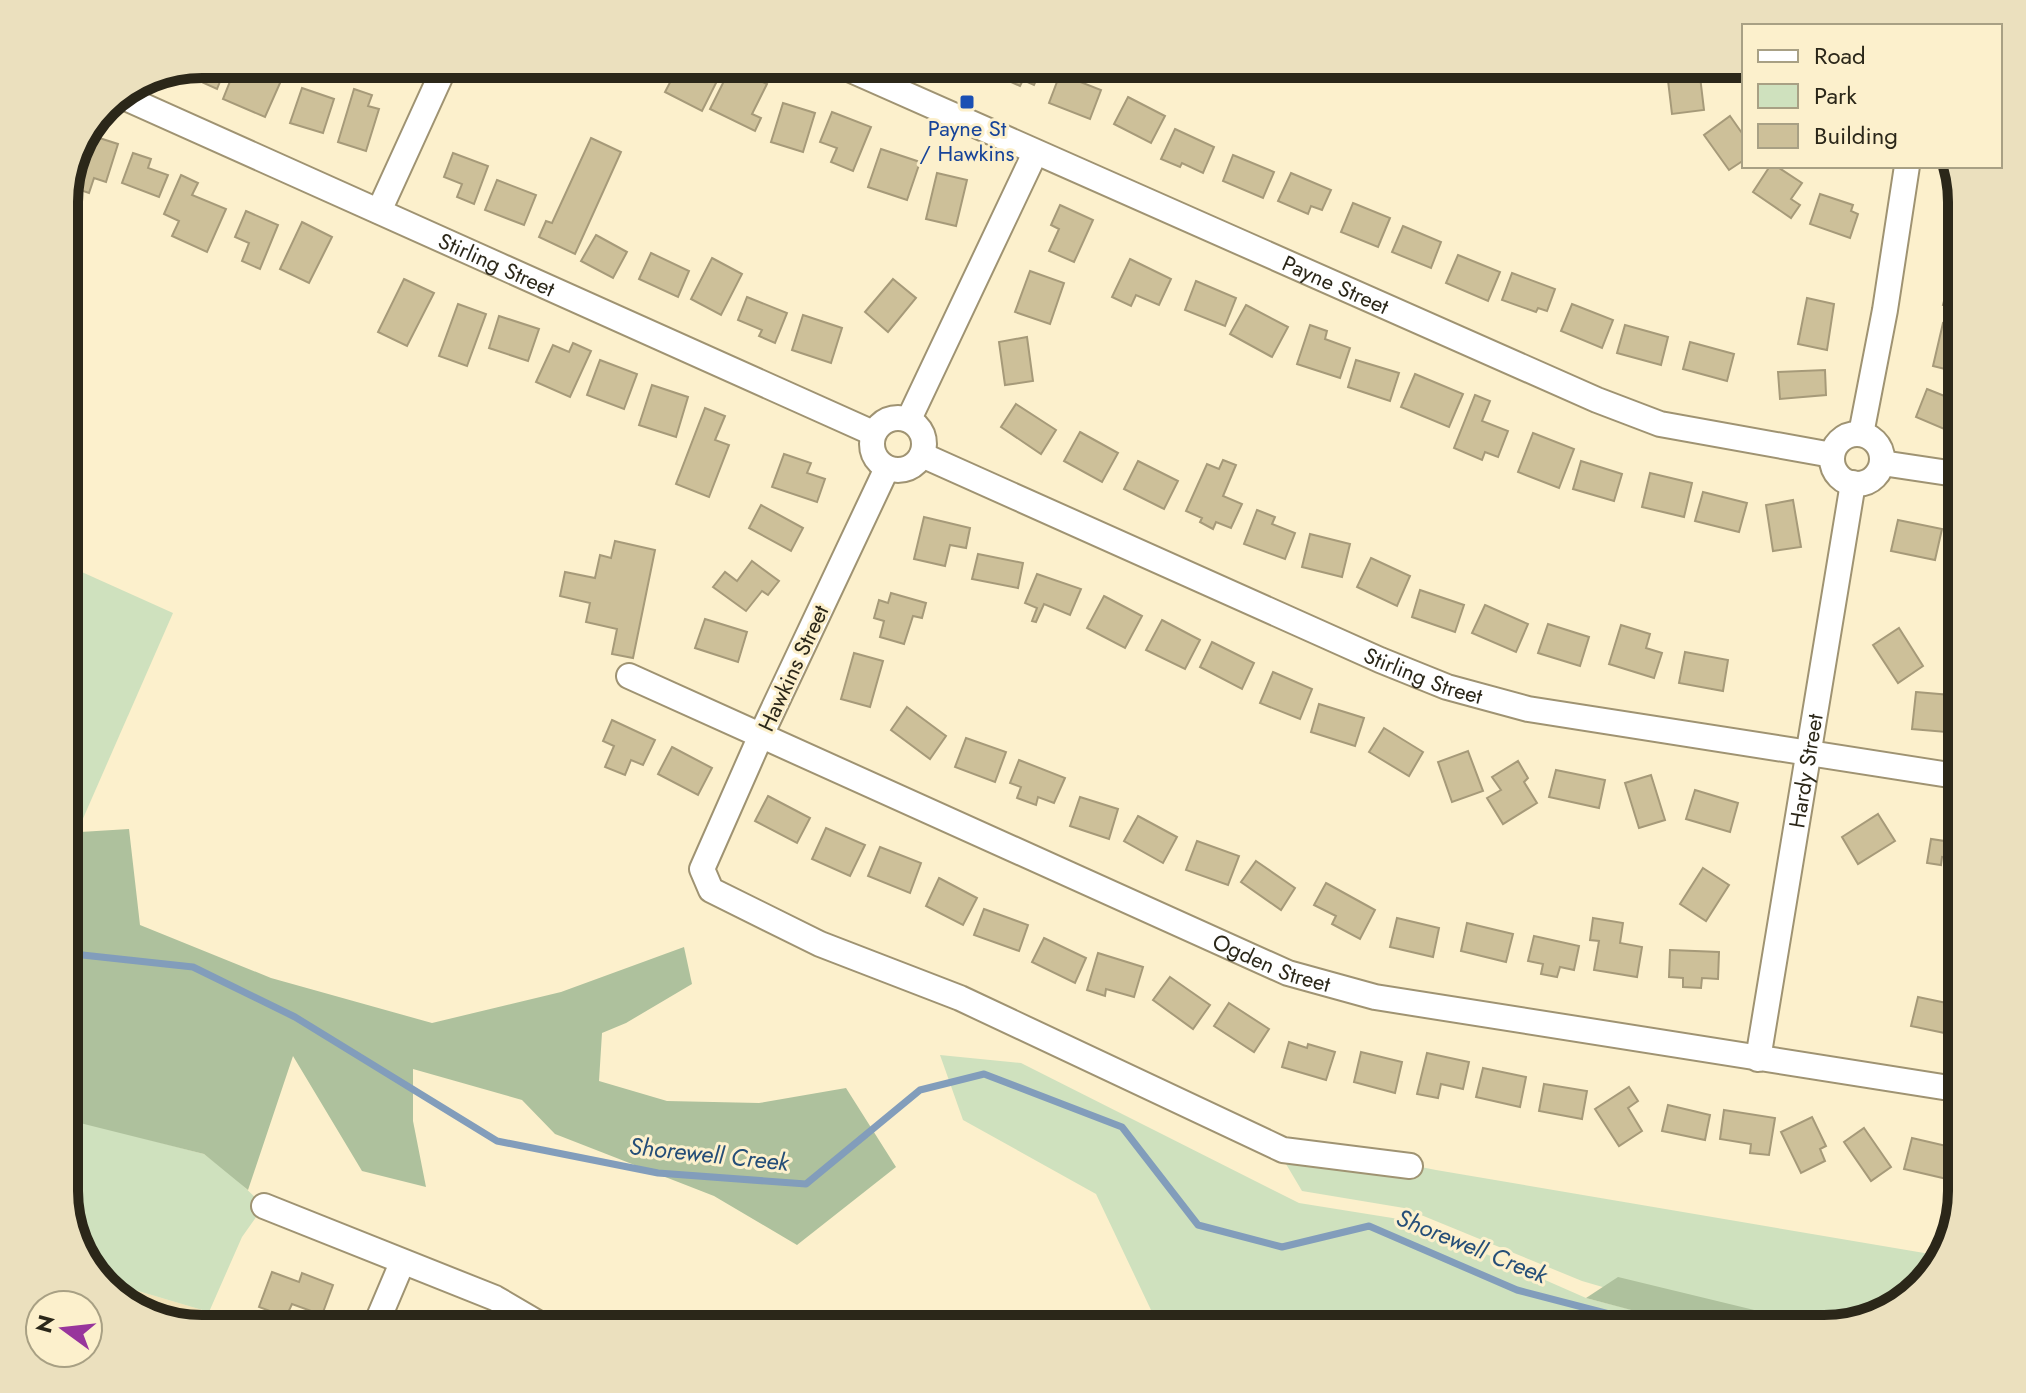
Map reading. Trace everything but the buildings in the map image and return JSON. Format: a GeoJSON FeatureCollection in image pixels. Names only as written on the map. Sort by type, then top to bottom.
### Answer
{"type":"FeatureCollection","features":[{"type":"Feature","properties":{"kind":"street"},"geometry":{"type":"LineString","coordinates":[[379,211],[440,78]]}},
{"type":"Feature","properties":{"kind":"street","name":"Payne Street"},"geometry":{"type":"LineString","coordinates":[[869,78],[1597,400],[1660,424],[1832,455]]}},
{"type":"Feature","properties":{"kind":"street","name":"Stirling Street"},"geometry":{"type":"LineString","coordinates":[[132,101],[873,433]]}},
{"type":"Feature","properties":{"kind":"street"},"geometry":{"type":"LineString","coordinates":[[909,419],[1035,153]]}},
{"type":"Feature","properties":{"kind":"street"},"geometry":{"type":"LineString","coordinates":[[1861,434],[1885,310],[1907,168]]}},
{"type":"Feature","properties":{"kind":"street"},"geometry":{"type":"LineString","coordinates":[[909,419],[924,438],[922,455],[911,467],[887,468],[875,457],[873,433],[885,420],[909,419]]}},
{"type":"Feature","properties":{"kind":"street"},"geometry":{"type":"LineString","coordinates":[[1861,434],[1875,441],[1882,455],[1882,463],[1875,476],[1868,481],[1853,483],[1845,481],[1835,470],[1832,455],[1846,436],[1861,434]]}},
{"type":"Feature","properties":{"kind":"street","name":"Stirling Street"},"geometry":{"type":"LineString","coordinates":[[922,455],[1447,687],[1528,709],[1948,775]]}},
{"type":"Feature","properties":{"kind":"street"},"geometry":{"type":"LineString","coordinates":[[1882,463],[1948,473]]}},
{"type":"Feature","properties":{"kind":"street","name":"Hawkins Street"},"geometry":{"type":"LineString","coordinates":[[887,468],[762,733],[702,869],[711,890],[820,944],[960,998],[1283,1150],[1410,1166]]}},
{"type":"Feature","properties":{"kind":"street","name":"Hardy Street"},"geometry":{"type":"LineString","coordinates":[[1758,1059],[1853,483]]}},
{"type":"Feature","properties":{"kind":"street","name":"Ogden Street"},"geometry":{"type":"LineString","coordinates":[[629,676],[762,733],[942,819],[1288,973],[1375,997],[1948,1088]]}},
{"type":"Feature","properties":{"kind":"street"},"geometry":{"type":"LineString","coordinates":[[264,1206],[495,1298],[524,1315]]}},
{"type":"Feature","properties":{"kind":"street"},"geometry":{"type":"LineString","coordinates":[[380,1315],[402,1263]]}},
{"type":"Feature","properties":{"kind":"shaded area"},"geometry":{"type":"Polygon","coordinates":[[[123,1287],[209,1312],[202,1315],[170,1311],[147,1302],[123,1287]]]}},
{"type":"Feature","properties":{"kind":"green space"},"geometry":{"type":"Polygon","coordinates":[[[78,570],[173,613],[78,830],[78,570]]]}},
{"type":"Feature","properties":{"kind":"green space"},"geometry":{"type":"Polygon","coordinates":[[[129,829],[140,925],[271,978],[432,1023],[561,992],[684,947],[692,984],[626,1023],[602,1033],[599,1081],[667,1101],[759,1103],[846,1088],[896,1167],[797,1245],[714,1196],[555,1134],[522,1100],[413,1069],[413,1121],[426,1187],[362,1171],[293,1056],[248,1190],[204,1154],[78,1122],[78,832],[129,829]]]}},
{"type":"Feature","properties":{"kind":"green space"},"geometry":{"type":"Polygon","coordinates":[[[940,1055],[1021,1063],[1299,1203],[1411,1221],[1586,1298],[1652,1315],[1153,1315],[1096,1194],[963,1120],[940,1055]]]}},
{"type":"Feature","properties":{"kind":"green space"},"geometry":{"type":"Polygon","coordinates":[[[78,1121],[204,1154],[264,1206],[242,1237],[209,1312],[123,1287],[95,1253],[87,1239],[78,1199],[78,1121]]]}},
{"type":"Feature","properties":{"kind":"green space"},"geometry":{"type":"Polygon","coordinates":[[[1270,1137],[1436,1170],[1930,1254],[1917,1273],[1893,1294],[1848,1313],[1699,1315],[1582,1281],[1404,1208],[1302,1191],[1270,1137]]]}},
{"type":"Feature","properties":{"kind":"green space"},"geometry":{"type":"Polygon","coordinates":[[[1618,1277],[1775,1315],[1650,1315],[1586,1298],[1618,1277]]]}},
{"type":"Feature","properties":{"kind":"waterway","name":"Shorewell Creek"},"geometry":{"type":"LineString","coordinates":[[78,955],[193,967],[295,1017],[497,1141],[658,1173],[806,1184],[920,1090],[984,1074],[1122,1127],[1198,1225],[1282,1247],[1369,1226],[1517,1290],[1613,1315]]}},
{"type":"Feature","properties":{"kind":"place","name":"Payne St / Hawkins"},"geometry":{"type":"Point","coordinates":[967,102]}}]}
